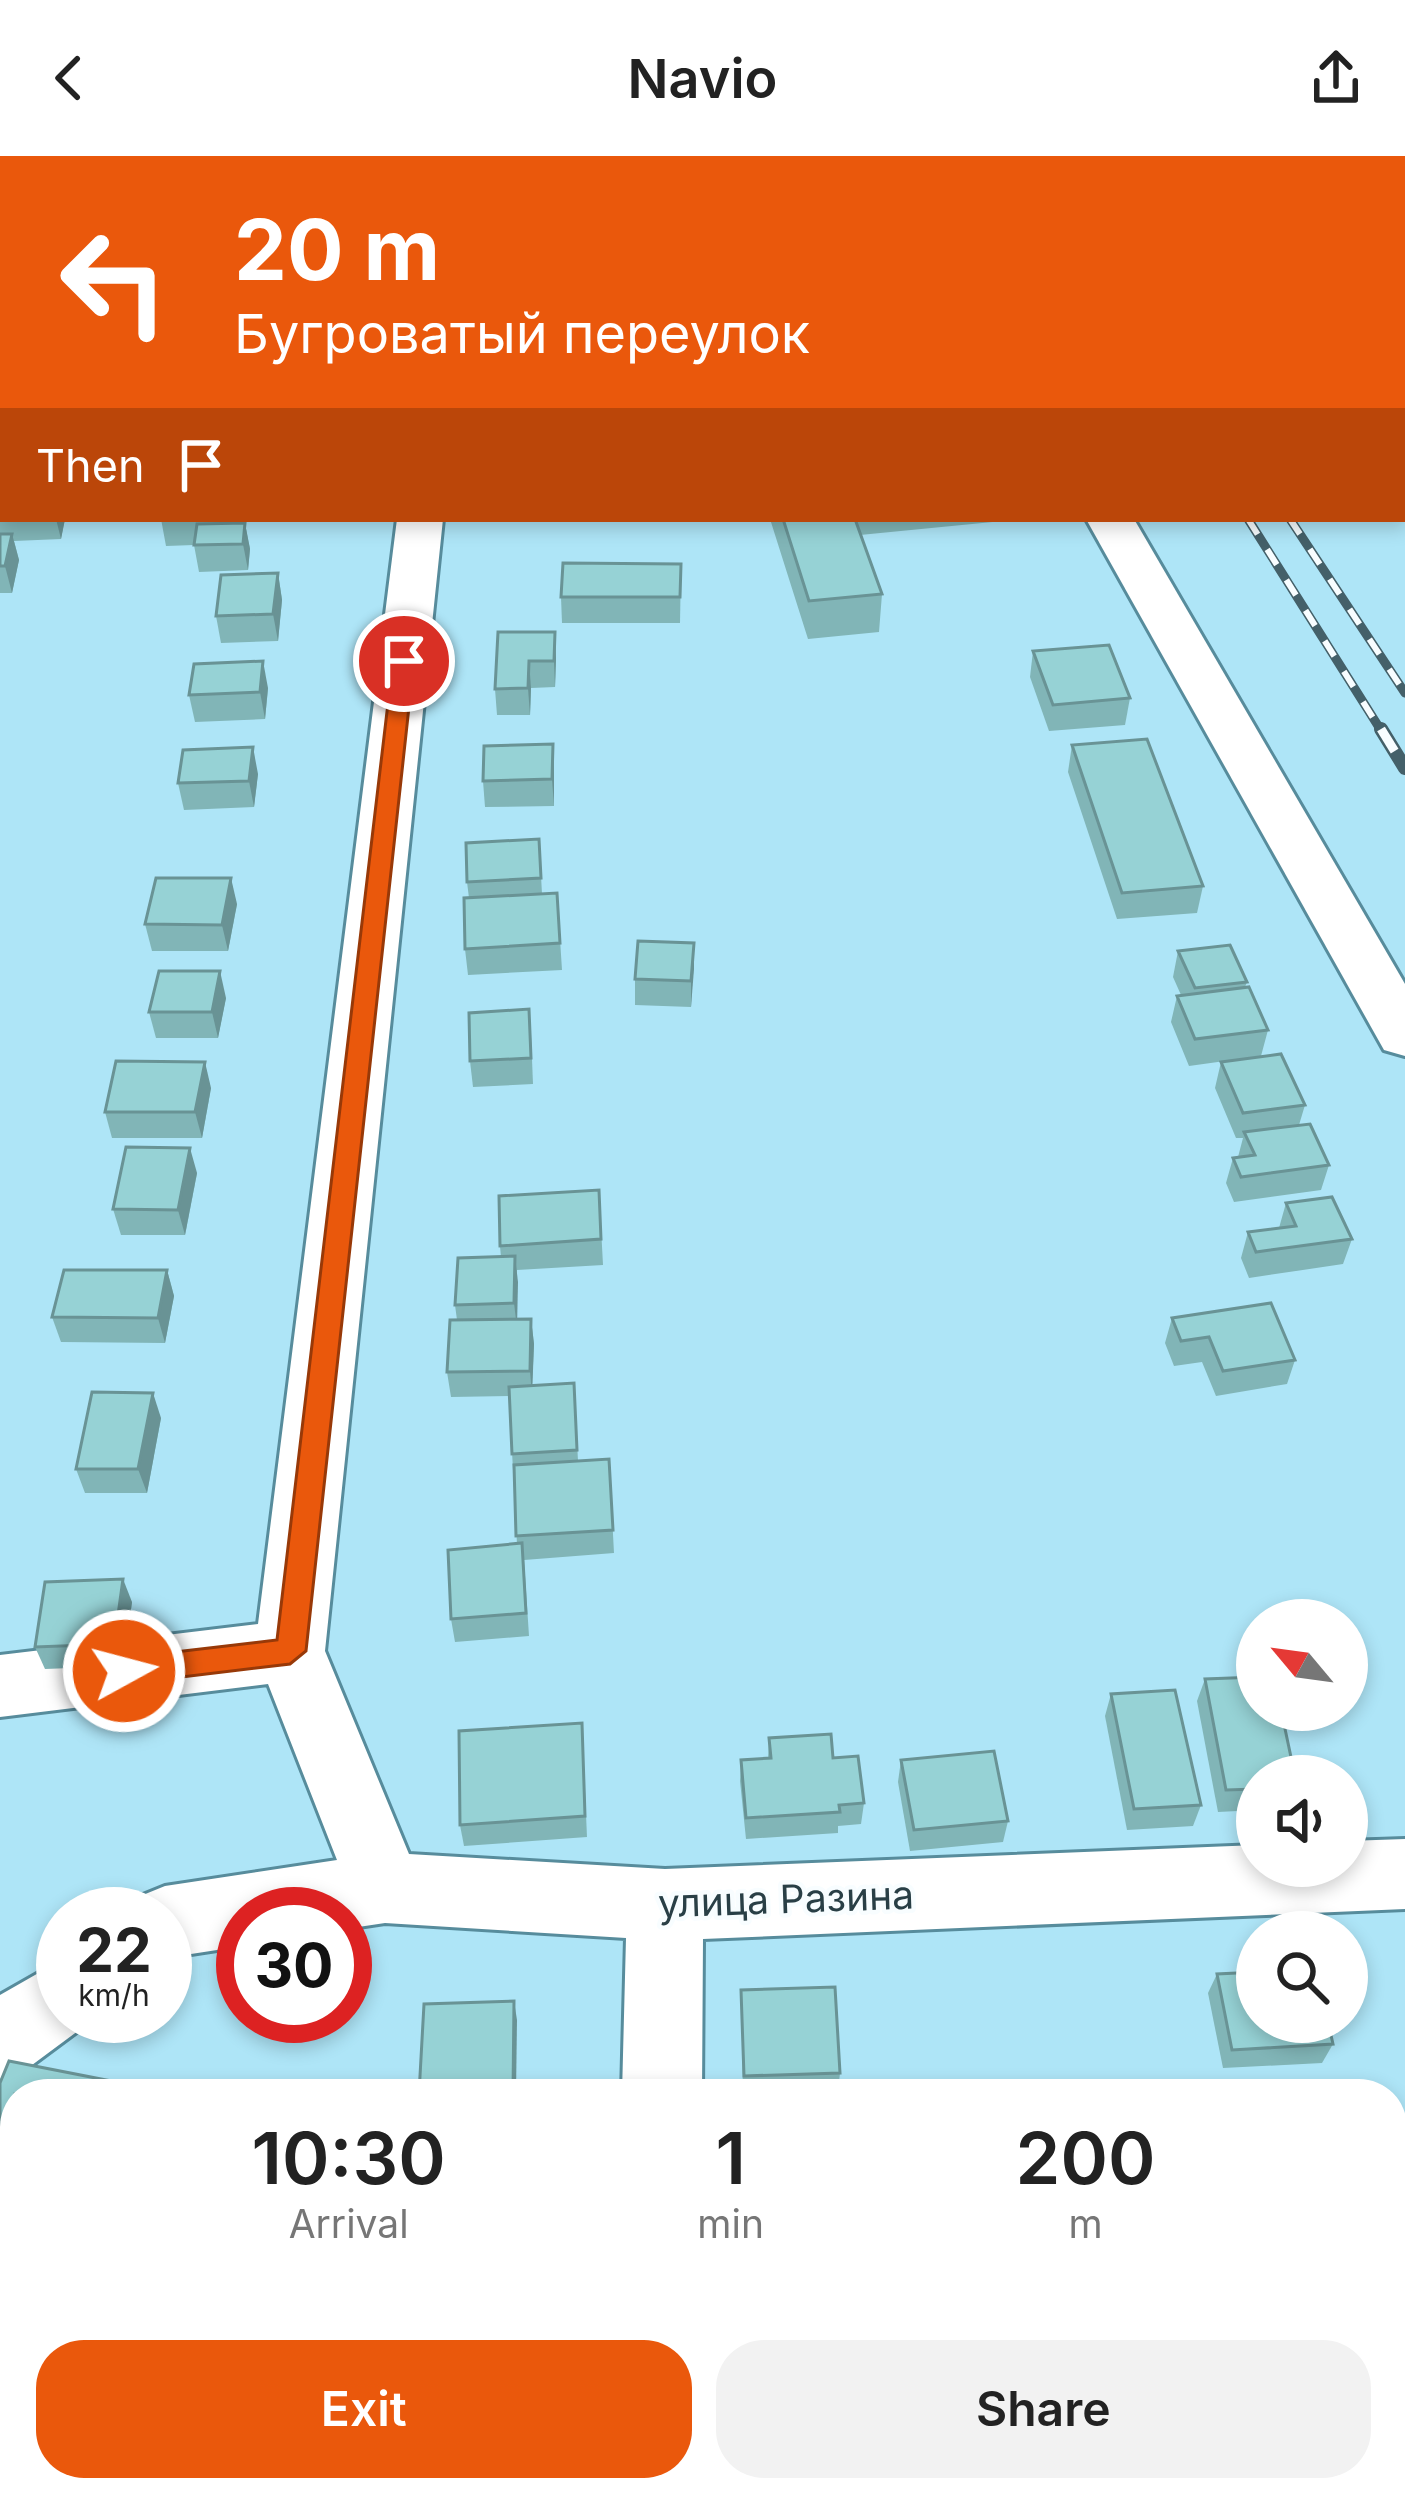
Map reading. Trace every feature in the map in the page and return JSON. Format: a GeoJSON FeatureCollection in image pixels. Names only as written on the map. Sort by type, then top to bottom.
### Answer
{"type":"FeatureCollection","features":[{"type":"Feature","properties":{"kind":"main road"},"geometry":{"type":"LineString","coordinates":[[1112,522],[1405,1035]]}},
{"type":"Feature","properties":{"kind":"street"},"geometry":{"type":"LineString","coordinates":[[385,1888],[290,1651],[420,522]]}},
{"type":"Feature","properties":{"kind":"street"},"geometry":{"type":"LineString","coordinates":[[0,1686],[290,1651]]}},
{"type":"Feature","properties":{"kind":"street","name":"улица Разина"},"geometry":{"type":"LineString","coordinates":[[192,1916],[385,1888],[665,1905],[1405,1874]]}},
{"type":"Feature","properties":{"kind":"street"},"geometry":{"type":"LineString","coordinates":[[662,2079],[665,1905]]}},
{"type":"Feature","properties":{"kind":"street"},"geometry":{"type":"LineString","coordinates":[[0,2041],[36,2015]]}},
{"type":"Feature","properties":{"kind":"building"},"geometry":{"type":"Polygon","coordinates":[[[784,522],[856,522],[882,594],[809,601],[784,522]]]}},
{"type":"Feature","properties":{"kind":"building"},"geometry":{"type":"Polygon","coordinates":[[[245,523],[243,544],[194,545],[197,524],[245,523]]]}},
{"type":"Feature","properties":{"kind":"building"},"geometry":{"type":"Polygon","coordinates":[[[0,534],[12,534],[5,566],[0,566],[0,534]]]}},
{"type":"Feature","properties":{"kind":"building"},"geometry":{"type":"Polygon","coordinates":[[[563,563],[681,564],[680,597],[561,597],[563,563]]]}},
{"type":"Feature","properties":{"kind":"building"},"geometry":{"type":"Polygon","coordinates":[[[278,573],[273,614],[216,616],[221,575],[278,573]]]}},
{"type":"Feature","properties":{"kind":"building"},"geometry":{"type":"Polygon","coordinates":[[[498,632],[555,632],[554,661],[529,661],[528,688],[495,689],[498,632]]]}},
{"type":"Feature","properties":{"kind":"building"},"geometry":{"type":"Polygon","coordinates":[[[1109,645],[1130,698],[1053,705],[1033,651],[1109,645]]]}},
{"type":"Feature","properties":{"kind":"building"},"geometry":{"type":"Polygon","coordinates":[[[263,661],[260,692],[189,695],[194,664],[263,661]]]}},
{"type":"Feature","properties":{"kind":"building"},"geometry":{"type":"Polygon","coordinates":[[[1147,739],[1203,886],[1122,893],[1072,745],[1147,739]]]}},
{"type":"Feature","properties":{"kind":"building"},"geometry":{"type":"Polygon","coordinates":[[[553,744],[552,779],[483,781],[484,746],[553,744]]]}},
{"type":"Feature","properties":{"kind":"building"},"geometry":{"type":"Polygon","coordinates":[[[253,747],[249,781],[178,783],[183,750],[253,747]]]}},
{"type":"Feature","properties":{"kind":"building"},"geometry":{"type":"Polygon","coordinates":[[[539,839],[541,878],[467,882],[466,843],[539,839]]]}},
{"type":"Feature","properties":{"kind":"building"},"geometry":{"type":"Polygon","coordinates":[[[156,878],[231,878],[222,925],[145,924],[156,878]]]}},
{"type":"Feature","properties":{"kind":"building"},"geometry":{"type":"Polygon","coordinates":[[[557,893],[560,943],[465,949],[464,898],[557,893]]]}},
{"type":"Feature","properties":{"kind":"building"},"geometry":{"type":"Polygon","coordinates":[[[638,941],[694,943],[691,981],[635,979],[638,941]]]}},
{"type":"Feature","properties":{"kind":"building"},"geometry":{"type":"Polygon","coordinates":[[[1230,945],[1247,982],[1195,988],[1178,951],[1230,945]]]}},
{"type":"Feature","properties":{"kind":"building"},"geometry":{"type":"Polygon","coordinates":[[[159,971],[220,971],[212,1012],[149,1012],[159,971]]]}},
{"type":"Feature","properties":{"kind":"building"},"geometry":{"type":"Polygon","coordinates":[[[1249,987],[1268,1030],[1195,1039],[1177,996],[1249,987]]]}},
{"type":"Feature","properties":{"kind":"building"},"geometry":{"type":"Polygon","coordinates":[[[529,1009],[531,1058],[470,1061],[469,1013],[529,1009]]]}},
{"type":"Feature","properties":{"kind":"building"},"geometry":{"type":"Polygon","coordinates":[[[1281,1054],[1305,1105],[1243,1113],[1221,1062],[1281,1054]]]}},
{"type":"Feature","properties":{"kind":"building"},"geometry":{"type":"Polygon","coordinates":[[[116,1061],[205,1062],[195,1112],[105,1112],[116,1061]]]}},
{"type":"Feature","properties":{"kind":"building"},"geometry":{"type":"Polygon","coordinates":[[[1310,1124],[1329,1165],[1241,1177],[1233,1158],[1255,1155],[1244,1132],[1310,1124]]]}},
{"type":"Feature","properties":{"kind":"building"},"geometry":{"type":"Polygon","coordinates":[[[126,1147],[190,1148],[178,1210],[113,1209],[126,1147]]]}},
{"type":"Feature","properties":{"kind":"building"},"geometry":{"type":"Polygon","coordinates":[[[599,1190],[601,1239],[500,1246],[499,1196],[599,1190]]]}},
{"type":"Feature","properties":{"kind":"building"},"geometry":{"type":"Polygon","coordinates":[[[1332,1197],[1352,1239],[1256,1252],[1248,1232],[1296,1226],[1286,1203],[1332,1197]]]}},
{"type":"Feature","properties":{"kind":"building"},"geometry":{"type":"Polygon","coordinates":[[[515,1256],[514,1303],[455,1305],[458,1258],[515,1256]]]}},
{"type":"Feature","properties":{"kind":"building"},"geometry":{"type":"Polygon","coordinates":[[[64,1270],[167,1270],[158,1318],[52,1317],[64,1270]]]}},
{"type":"Feature","properties":{"kind":"building"},"geometry":{"type":"Polygon","coordinates":[[[1271,1303],[1295,1360],[1223,1371],[1209,1337],[1181,1341],[1172,1318],[1271,1303]]]}},
{"type":"Feature","properties":{"kind":"building"},"geometry":{"type":"Polygon","coordinates":[[[531,1319],[530,1371],[447,1372],[450,1320],[531,1319]]]}},
{"type":"Feature","properties":{"kind":"building"},"geometry":{"type":"Polygon","coordinates":[[[574,1383],[577,1450],[512,1454],[509,1387],[574,1383]]]}},
{"type":"Feature","properties":{"kind":"building"},"geometry":{"type":"Polygon","coordinates":[[[92,1392],[153,1393],[138,1469],[76,1469],[92,1392]]]}},
{"type":"Feature","properties":{"kind":"building"},"geometry":{"type":"Polygon","coordinates":[[[609,1459],[613,1530],[516,1536],[514,1465],[609,1459]]]}},
{"type":"Feature","properties":{"kind":"building"},"geometry":{"type":"Polygon","coordinates":[[[522,1543],[526,1613],[451,1619],[448,1550],[522,1543]]]}},
{"type":"Feature","properties":{"kind":"building"},"geometry":{"type":"Polygon","coordinates":[[[123,1579],[114,1644],[35,1647],[45,1582],[123,1579]]]}},
{"type":"Feature","properties":{"kind":"building"},"geometry":{"type":"Polygon","coordinates":[[[1236,1678],[1236,1731],[1285,1731],[1291,1755],[1236,1755],[1236,1790],[1226,1790],[1205,1679],[1236,1678]]]}},
{"type":"Feature","properties":{"kind":"building"},"geometry":{"type":"Polygon","coordinates":[[[1175,1690],[1201,1805],[1134,1809],[1111,1694],[1175,1690]]]}},
{"type":"Feature","properties":{"kind":"building"},"geometry":{"type":"Polygon","coordinates":[[[582,1723],[585,1816],[460,1825],[459,1731],[582,1723]]]}},
{"type":"Feature","properties":{"kind":"building"},"geometry":{"type":"Polygon","coordinates":[[[831,1734],[833,1758],[858,1756],[864,1803],[839,1805],[840,1812],[746,1818],[741,1760],[771,1758],[769,1738],[831,1734]]]}},
{"type":"Feature","properties":{"kind":"building"},"geometry":{"type":"Polygon","coordinates":[[[994,1751],[1008,1821],[914,1830],[901,1760],[994,1751]]]}},
{"type":"Feature","properties":{"kind":"building"},"geometry":{"type":"Polygon","coordinates":[[[1236,1973],[1236,2043],[1333,2044],[1232,2050],[1217,1974],[1236,1973]]]}},
{"type":"Feature","properties":{"kind":"building"},"geometry":{"type":"Polygon","coordinates":[[[835,1987],[840,2073],[744,2076],[741,1990],[835,1987]]]}},
{"type":"Feature","properties":{"kind":"building"},"geometry":{"type":"Polygon","coordinates":[[[514,2001],[513,2079],[420,2079],[424,2004],[514,2001]]]}},
{"type":"Feature","properties":{"kind":"building"},"geometry":{"type":"Polygon","coordinates":[[[9,2061],[101,2079],[2,2079],[9,2061]]]}},
{"type":"Feature","properties":{"kind":"railway"},"geometry":{"type":"LineString","coordinates":[[1250,522],[1382,732]]}},
{"type":"Feature","properties":{"kind":"railway"},"geometry":{"type":"LineString","coordinates":[[1292,522],[1405,693]]}},
{"type":"Feature","properties":{"kind":"railway"},"geometry":{"type":"LineString","coordinates":[[1381,729],[1405,768]]}},
{"type":"Feature","properties":{"kind":"route"},"geometry":{"type":"LineString","coordinates":[[124,1671],[290,1651],[404,661]]}}]}
